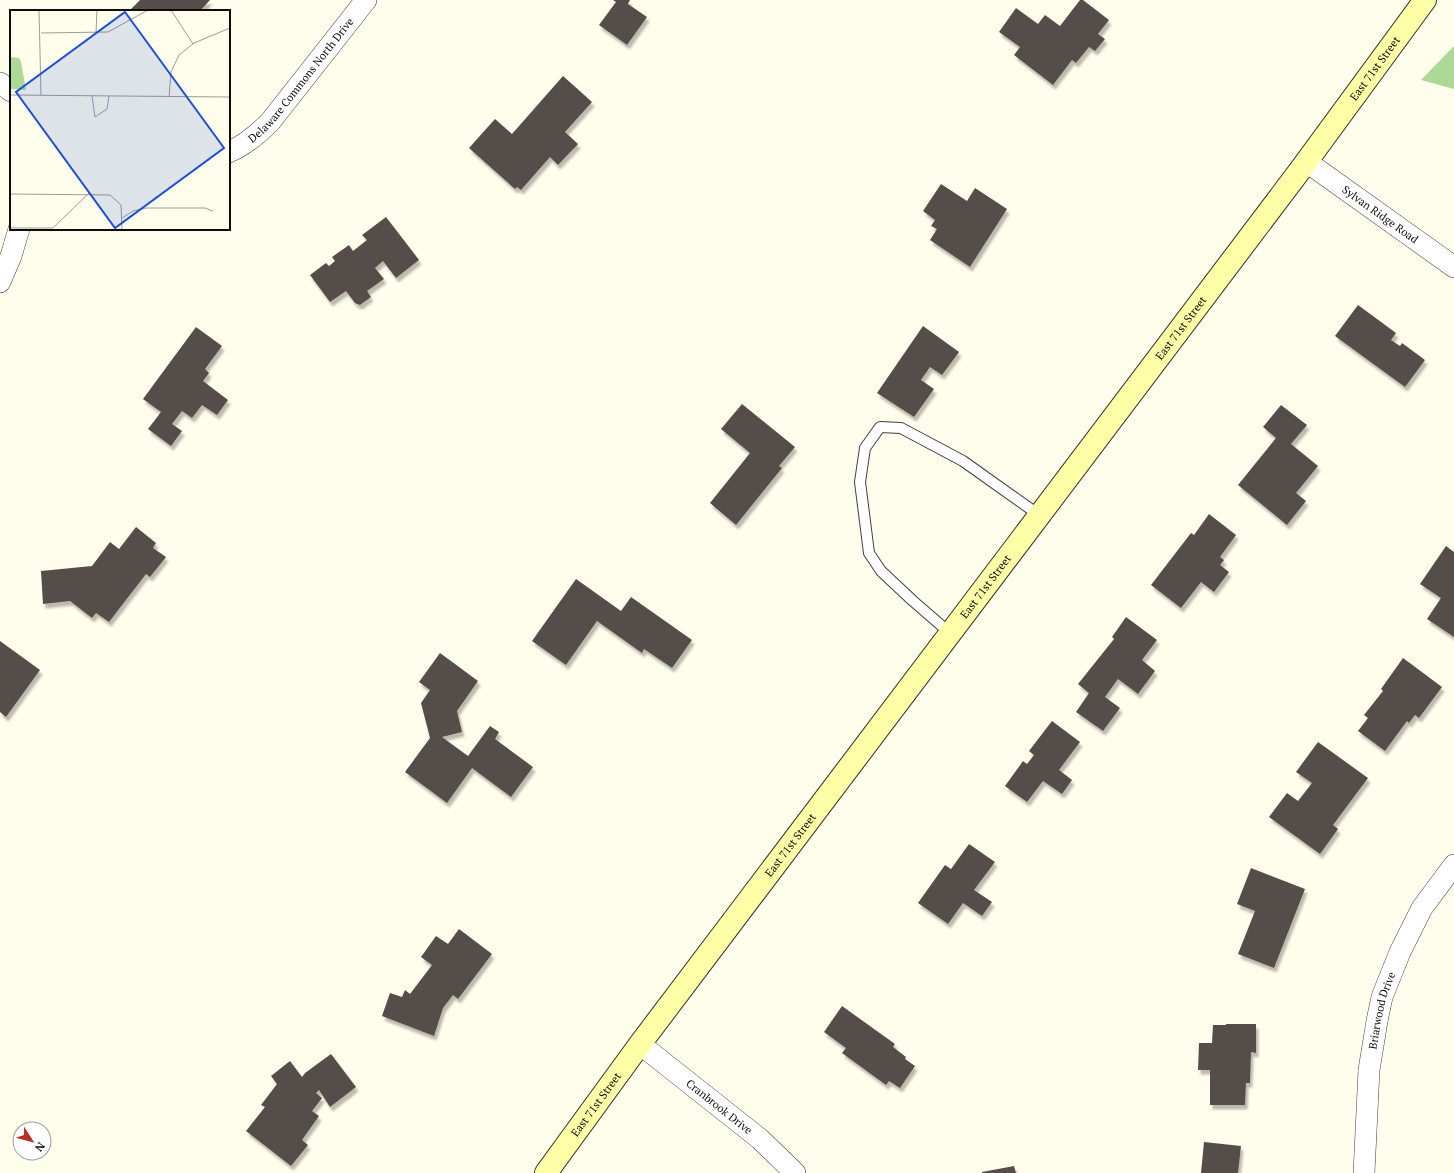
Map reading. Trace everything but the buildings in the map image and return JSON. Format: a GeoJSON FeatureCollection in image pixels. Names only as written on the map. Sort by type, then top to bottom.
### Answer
{"type":"FeatureCollection","features":[{"type":"Feature","properties":{"kind":"main road","name":"East 71st Street"},"geometry":{"type":"LineString","coordinates":[[546,1173],[640,1044],[1307,162],[1425,0]]}},
{"type":"Feature","properties":{"kind":"street","name":"Delaware Commons North Drive"},"geometry":{"type":"LineString","coordinates":[[230,152],[243,146],[270,122],[366,0]]}},
{"type":"Feature","properties":{"kind":"street"},"geometry":{"type":"LineString","coordinates":[[0,83],[10,90]]}},
{"type":"Feature","properties":{"kind":"street","name":"Sylvan Ridge Road"},"geometry":{"type":"LineString","coordinates":[[1307,162],[1454,267]]}},
{"type":"Feature","properties":{"kind":"street"},"geometry":{"type":"LineString","coordinates":[[0,282],[11,256],[19,230]]}},
{"type":"Feature","properties":{"kind":"street","name":"Briarwood Drive"},"geometry":{"type":"LineString","coordinates":[[1364,1173],[1369,1070],[1376,1021],[1382,997],[1400,952],[1422,908],[1454,865]]}},
{"type":"Feature","properties":{"kind":"street","name":"Cranbrook Drive"},"geometry":{"type":"LineString","coordinates":[[640,1044],[760,1139],[795,1173]]}},
{"type":"Feature","properties":{"kind":"lane"},"geometry":{"type":"LineString","coordinates":[[950,633],[881,571],[869,553],[860,482],[865,448],[880,427],[901,428],[963,461],[1039,515]]}},
{"type":"Feature","properties":{"kind":"green space"},"geometry":{"type":"Polygon","coordinates":[[[1454,46],[1454,89],[1421,80],[1454,46]]]}}]}
